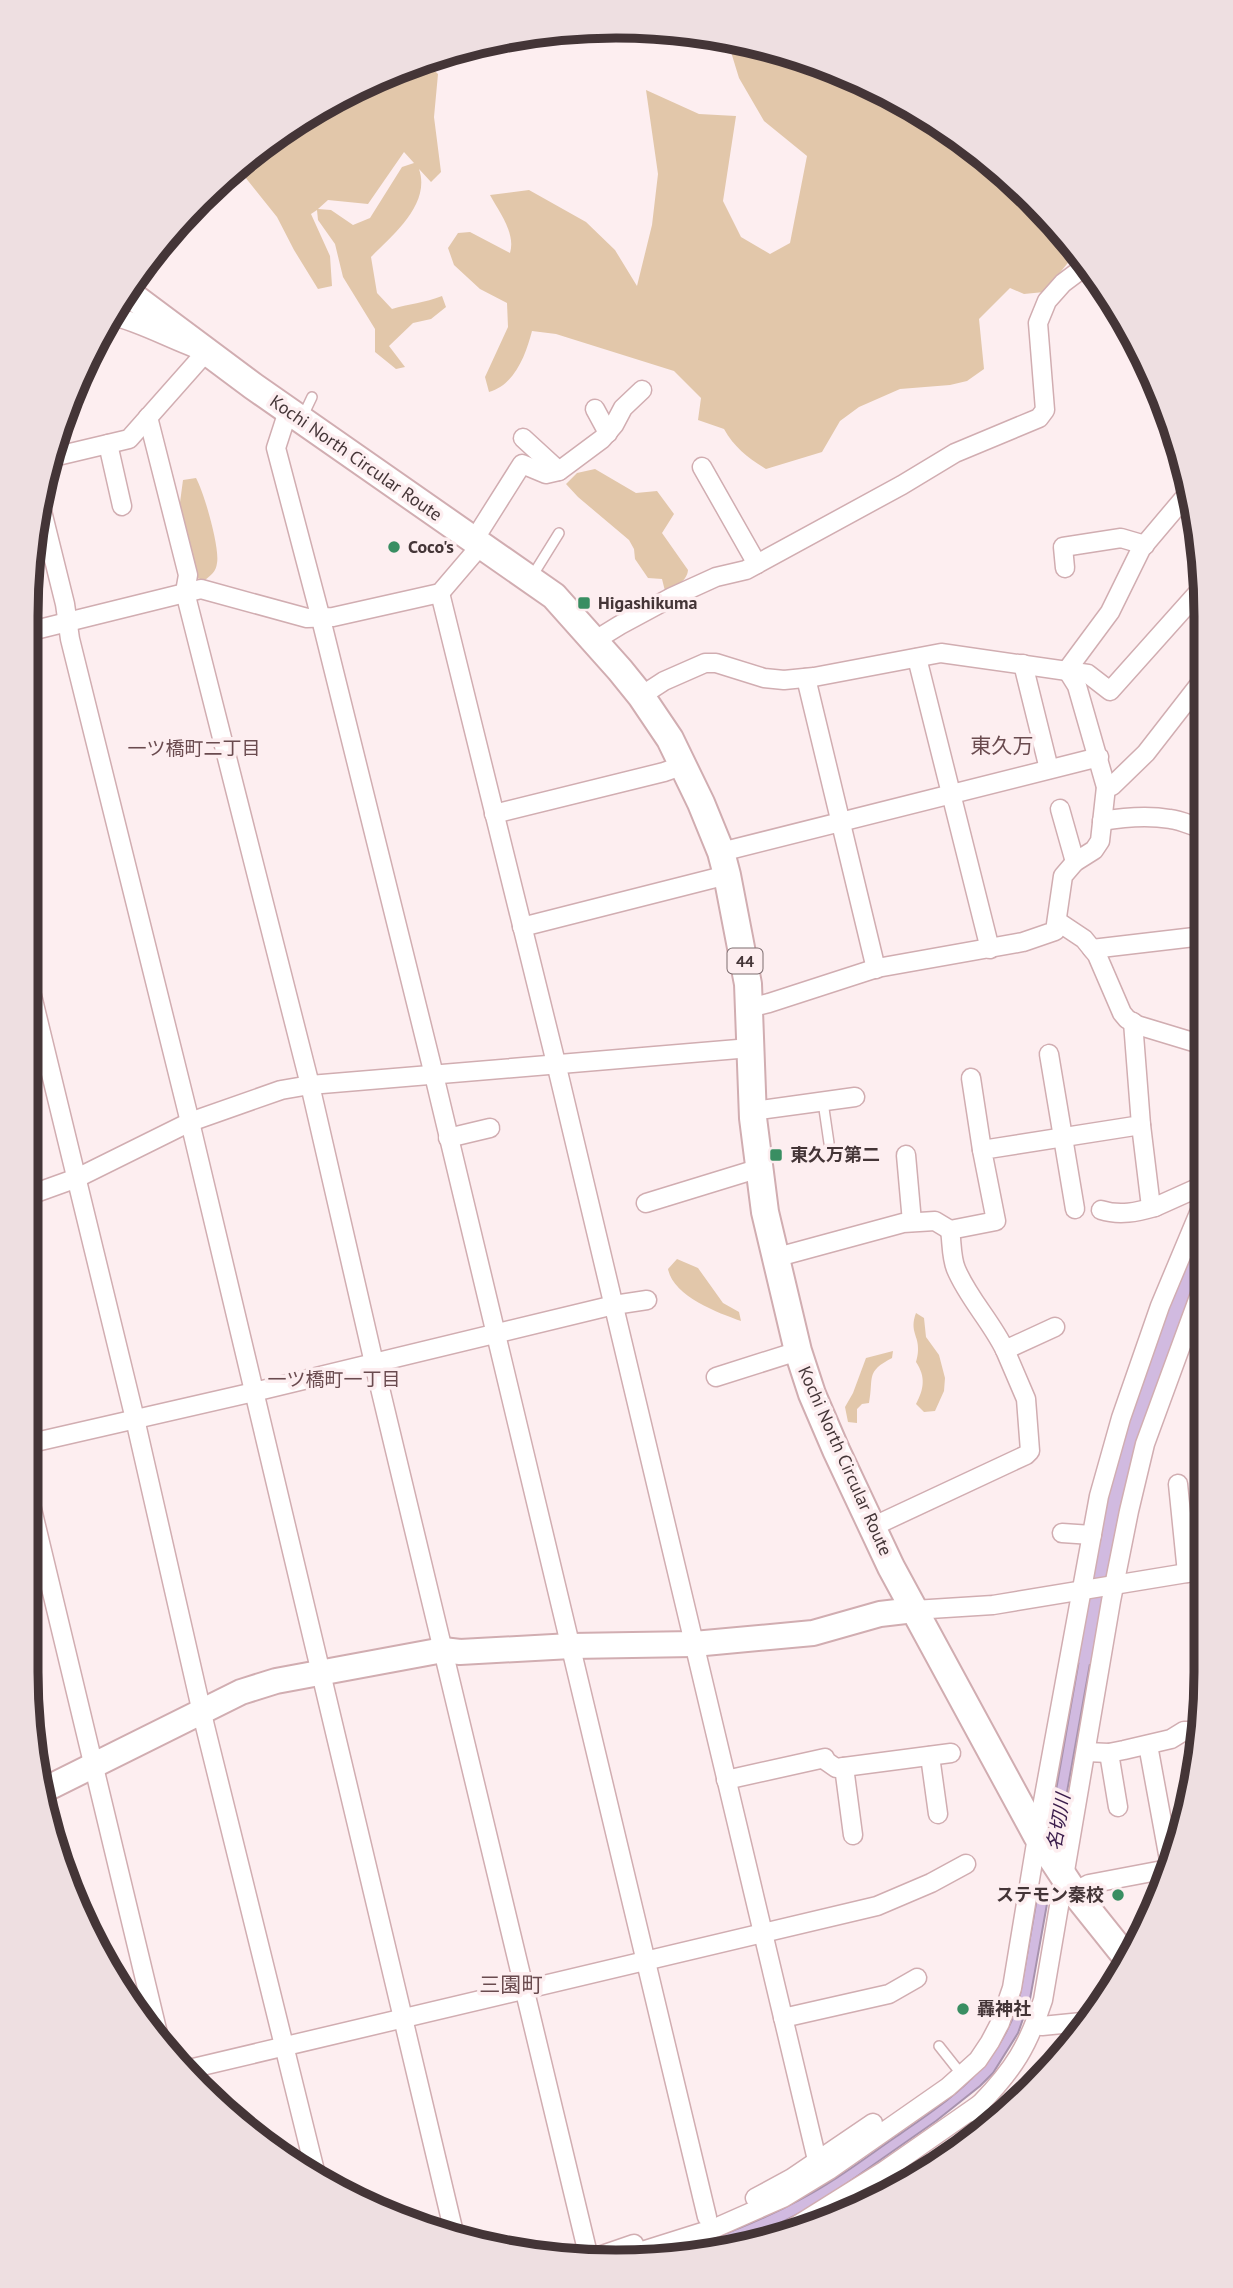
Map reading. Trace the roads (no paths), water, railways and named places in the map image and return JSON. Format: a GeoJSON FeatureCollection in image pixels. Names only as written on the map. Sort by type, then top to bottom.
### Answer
{"type":"FeatureCollection","features":[{"type":"Feature","properties":{"kind":"main road","name":"Kochi North Circular Route"},"geometry":{"type":"LineString","coordinates":[[134,298],[206,352],[300,409],[477,543],[554,596],[641,696],[670,739],[684,765],[724,863],[744,957],[749,1008],[752,1111],[765,1212],[798,1352],[826,1428],[914,1610],[1039,1839],[1066,1880],[1122,1951]]}},
{"type":"Feature","properties":{"kind":"street"},"geometry":{"type":"LineString","coordinates":[[594,641],[672,597],[716,577],[746,570],[955,453],[1039,418],[1045,410],[1038,323],[1047,301],[1063,283],[1079,271]]}},
{"type":"Feature","properties":{"kind":"street"},"geometry":{"type":"LineString","coordinates":[[62,455],[130,439],[206,352],[122,318]]}},
{"type":"Feature","properties":{"kind":"street"},"geometry":{"type":"LineString","coordinates":[[38,630],[201,589],[307,618],[321,619],[440,593],[477,543],[522,464],[546,474],[559,471],[608,432],[623,408],[642,390]]}},
{"type":"Feature","properties":{"kind":"street"},"geometry":{"type":"LineString","coordinates":[[300,409],[276,448],[321,619],[433,1075],[707,2217]]}},
{"type":"Feature","properties":{"kind":"street"},"geometry":{"type":"LineString","coordinates":[[595,409],[608,432]]}},
{"type":"Feature","properties":{"kind":"street"},"geometry":{"type":"LineString","coordinates":[[148,418],[188,575],[185,592],[310,1085],[373,1363],[587,2248]]}},
{"type":"Feature","properties":{"kind":"street"},"geometry":{"type":"LineString","coordinates":[[523,438],[559,471]]}},
{"type":"Feature","properties":{"kind":"street"},"geometry":{"type":"LineString","coordinates":[[108,444],[122,506]]}},
{"type":"Feature","properties":{"kind":"street"},"geometry":{"type":"LineString","coordinates":[[702,467],[757,564]]}},
{"type":"Feature","properties":{"kind":"street"},"geometry":{"type":"LineString","coordinates":[[1067,670],[1110,612],[1144,545],[1182,500]]}},
{"type":"Feature","properties":{"kind":"street"},"geometry":{"type":"LineString","coordinates":[[46,526],[452,2225]]}},
{"type":"Feature","properties":{"kind":"street"},"geometry":{"type":"LineString","coordinates":[[1065,568],[1063,547],[1121,538],[1144,545]]}},
{"type":"Feature","properties":{"kind":"street"},"geometry":{"type":"LineString","coordinates":[[440,593],[556,1063],[817,2160]]}},
{"type":"Feature","properties":{"kind":"street"},"geometry":{"type":"LineString","coordinates":[[641,696],[664,681],[705,663],[723,664],[772,679],[806,678],[941,653],[1088,674],[1110,691],[1194,598]]}},
{"type":"Feature","properties":{"kind":"street"},"geometry":{"type":"LineString","coordinates":[[918,658],[990,949]]}},
{"type":"Feature","properties":{"kind":"street"},"geometry":{"type":"LineString","coordinates":[[1023,664],[1049,769]]}},
{"type":"Feature","properties":{"kind":"street"},"geometry":{"type":"LineString","coordinates":[[749,1008],[876,968],[990,949],[1055,931],[1063,876],[1075,862],[1094,850],[1100,841],[1106,787],[1077,686],[1067,670]]}},
{"type":"Feature","properties":{"kind":"street"},"geometry":{"type":"LineString","coordinates":[[806,678],[876,968]]}},
{"type":"Feature","properties":{"kind":"street"},"geometry":{"type":"LineString","coordinates":[[1106,787],[1112,786],[1146,752],[1194,691]]}},
{"type":"Feature","properties":{"kind":"street"},"geometry":{"type":"LineString","coordinates":[[522,927],[724,863],[840,821],[1099,757]]}},
{"type":"Feature","properties":{"kind":"street"},"geometry":{"type":"LineString","coordinates":[[494,814],[684,765]]}},
{"type":"Feature","properties":{"kind":"street"},"geometry":{"type":"LineString","coordinates":[[1060,808],[1075,862]]}},
{"type":"Feature","properties":{"kind":"street"},"geometry":{"type":"LineString","coordinates":[[1102,821],[1130,817],[1174,819],[1194,827]]}},
{"type":"Feature","properties":{"kind":"street"},"geometry":{"type":"LineString","coordinates":[[1057,921],[1084,939],[1092,949],[1122,1013],[1133,1022],[1194,1042]]}},
{"type":"Feature","properties":{"kind":"street"},"geometry":{"type":"LineString","coordinates":[[1092,949],[1194,937]]}},
{"type":"Feature","properties":{"kind":"street"},"geometry":{"type":"LineString","coordinates":[[38,1020],[313,2163]]}},
{"type":"Feature","properties":{"kind":"street"},"geometry":{"type":"LineString","coordinates":[[1133,1022],[1141,1125],[1150,1199],[1155,1207]]}},
{"type":"Feature","properties":{"kind":"street"},"geometry":{"type":"LineString","coordinates":[[38,1192],[77,1178],[190,1122],[281,1090],[310,1085],[750,1048]]}},
{"type":"Feature","properties":{"kind":"street"},"geometry":{"type":"LineString","coordinates":[[1049,1054],[1075,1209]]}},
{"type":"Feature","properties":{"kind":"street"},"geometry":{"type":"LineString","coordinates":[[774,1258],[912,1222],[935,1221],[950,1230],[996,1221],[971,1077]]}},
{"type":"Feature","properties":{"kind":"street"},"geometry":{"type":"LineString","coordinates":[[752,1111],[855,1097]]}},
{"type":"Feature","properties":{"kind":"street"},"geometry":{"type":"LineString","coordinates":[[982,1150],[1141,1125]]}},
{"type":"Feature","properties":{"kind":"street"},"geometry":{"type":"LineString","coordinates":[[448,1138],[490,1128]]}},
{"type":"Feature","properties":{"kind":"street"},"geometry":{"type":"LineString","coordinates":[[906,1155],[912,1222]]}},
{"type":"Feature","properties":{"kind":"street"},"geometry":{"type":"LineString","coordinates":[[646,1203],[760,1168]]}},
{"type":"Feature","properties":{"kind":"street"},"geometry":{"type":"LineString","coordinates":[[1101,1210],[1113,1214],[1136,1213],[1194,1189]]}},
{"type":"Feature","properties":{"kind":"street"},"geometry":{"type":"LineString","coordinates":[[651,2248],[715,2228],[783,2198],[835,2166],[948,2087],[978,2060],[990,2042],[1012,1988],[1100,1496],[1121,1418],[1160,1306],[1194,1225]]}},
{"type":"Feature","properties":{"kind":"street"},"geometry":{"type":"LineString","coordinates":[[872,1527],[1030,1451],[1026,1399],[997,1333],[969,1293],[955,1267],[950,1230]]}},
{"type":"Feature","properties":{"kind":"street"},"geometry":{"type":"LineString","coordinates":[[38,1441],[614,1305],[647,1300]]}},
{"type":"Feature","properties":{"kind":"street"},"geometry":{"type":"LineString","coordinates":[[1005,1350],[1055,1327]]}},
{"type":"Feature","properties":{"kind":"street"},"geometry":{"type":"LineString","coordinates":[[815,2214],[884,2171],[980,2104],[1017,2061],[1035,2024],[1043,2000],[1066,1880],[1111,1585],[1145,1444],[1194,1332]]}},
{"type":"Feature","properties":{"kind":"street"},"geometry":{"type":"LineString","coordinates":[[716,1377],[798,1352]]}},
{"type":"Feature","properties":{"kind":"street"},"geometry":{"type":"LineString","coordinates":[[1178,1484],[1194,1562]]}},
{"type":"Feature","properties":{"kind":"street"},"geometry":{"type":"LineString","coordinates":[[1062,1533],[1092,1535]]}},
{"type":"Feature","properties":{"kind":"street"},"geometry":{"type":"LineString","coordinates":[[38,1534],[154,2018]]}},
{"type":"Feature","properties":{"kind":"street"},"geometry":{"type":"LineString","coordinates":[[51,1787],[202,1710],[252,1688],[276,1681],[443,1650],[509,1651],[571,1646],[694,1644],[813,1633],[880,1614],[993,1605],[1194,1572]]}},
{"type":"Feature","properties":{"kind":"street"},"geometry":{"type":"LineString","coordinates":[[1086,1752],[1109,1753],[1171,1739],[1184,1731],[1191,1731]]}},
{"type":"Feature","properties":{"kind":"street"},"geometry":{"type":"LineString","coordinates":[[1148,1745],[1166,1850]]}},
{"type":"Feature","properties":{"kind":"street"},"geometry":{"type":"LineString","coordinates":[[726,1780],[825,1758],[836,1768],[951,1753]]}},
{"type":"Feature","properties":{"kind":"street"},"geometry":{"type":"LineString","coordinates":[[1109,1753],[1118,1807]]}},
{"type":"Feature","properties":{"kind":"street"},"geometry":{"type":"LineString","coordinates":[[930,1756],[938,1814]]}},
{"type":"Feature","properties":{"kind":"street"},"geometry":{"type":"LineString","coordinates":[[844,1767],[853,1835]]}},
{"type":"Feature","properties":{"kind":"street"},"geometry":{"type":"LineString","coordinates":[[196,2067],[877,1906],[931,1883],[966,1864]]}},
{"type":"Feature","properties":{"kind":"street"},"geometry":{"type":"LineString","coordinates":[[1066,1880],[1089,1884],[1160,1869]]}},
{"type":"Feature","properties":{"kind":"street"},"geometry":{"type":"LineString","coordinates":[[783,2018],[889,1994],[917,1978]]}},
{"type":"Feature","properties":{"kind":"street"},"geometry":{"type":"LineString","coordinates":[[1035,2024],[1073,2025]]}},
{"type":"Feature","properties":{"kind":"street"},"geometry":{"type":"LineString","coordinates":[[980,2104],[981,2120]]}},
{"type":"Feature","properties":{"kind":"street"},"geometry":{"type":"LineString","coordinates":[[616,2250],[763,2195],[833,2152],[873,2123]]}},
{"type":"Feature","properties":{"kind":"lane"},"geometry":{"type":"LineString","coordinates":[[531,580],[558,533]]}},
{"type":"Feature","properties":{"kind":"lane"},"geometry":{"type":"LineString","coordinates":[[822,1101],[829,1143]]}},
{"type":"Feature","properties":{"kind":"lane"},"geometry":{"type":"LineString","coordinates":[[939,2046],[962,2075]]}},
{"type":"Feature","properties":{"kind":"water"},"geometry":{"type":"Polygon","coordinates":[[[1101,1602],[1030,1999],[1018,2033],[993,2073],[980,2086],[936,2121],[816,2205],[766,2230],[699,2244],[745,2226],[825,2186],[954,2094],[971,2079],[1000,2044],[1019,2000],[1089,1603],[1101,1602]]]}},
{"type":"Feature","properties":{"kind":"waterway","name":"名切川"},"geometry":{"type":"LineString","coordinates":[[1087,1647],[1115,1497],[1131,1430],[1194,1264]]}},
{"type":"Feature","properties":{"kind":"place","name":"Coco's"},"geometry":{"type":"Point","coordinates":[394,547]}},
{"type":"Feature","properties":{"kind":"place","name":"Higashikuma"},"geometry":{"type":"Point","coordinates":[584,603]}},
{"type":"Feature","properties":{"kind":"place","name":"東久万第二"},"geometry":{"type":"Point","coordinates":[776,1155]}},
{"type":"Feature","properties":{"kind":"place","name":"ステモン秦校"},"geometry":{"type":"Point","coordinates":[1118,1895]}},
{"type":"Feature","properties":{"kind":"place","name":"轟神社"},"geometry":{"type":"Point","coordinates":[963,2009]}},
{"type":"Feature","properties":{"kind":"district","name":"東久万"},"geometry":{"type":"Point","coordinates":[1002,746]}},
{"type":"Feature","properties":{"kind":"district","name":"一ツ橋町二丁目"},"geometry":{"type":"Point","coordinates":[194,748]}},
{"type":"Feature","properties":{"kind":"district","name":"一ツ橋町一丁目"},"geometry":{"type":"Point","coordinates":[334,1379]}},
{"type":"Feature","properties":{"kind":"district","name":"三園町"},"geometry":{"type":"Point","coordinates":[511,1985]}}]}
